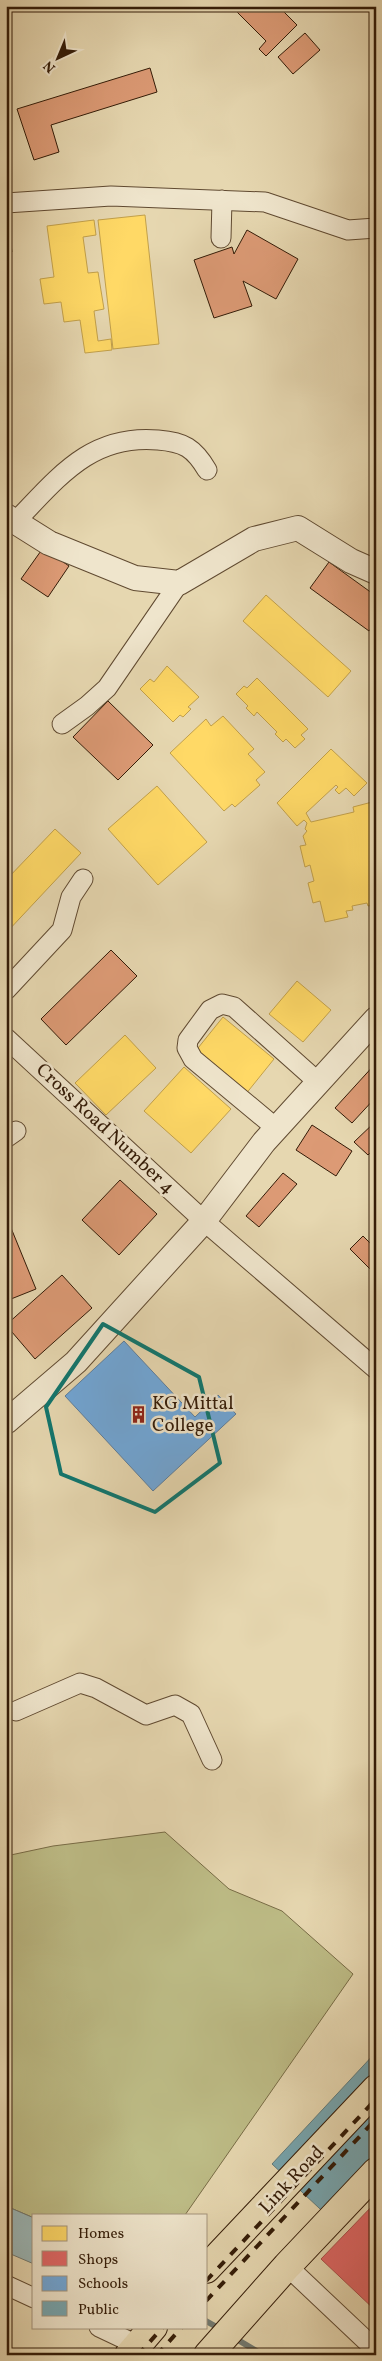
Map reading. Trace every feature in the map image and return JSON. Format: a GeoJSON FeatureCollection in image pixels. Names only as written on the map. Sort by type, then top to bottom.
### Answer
{"type":"FeatureCollection","features":[{"type":"Feature","properties":{"kind":"main road","name":"Link Road"},"geometry":{"type":"LineString","coordinates":[[208,2267],[376,2089]]}},
{"type":"Feature","properties":{"kind":"main road"},"geometry":{"type":"LineString","coordinates":[[208,2355],[287,2266],[376,2172]]}},
{"type":"Feature","properties":{"kind":"street"},"geometry":{"type":"LineString","coordinates":[[6,203],[111,196],[265,202],[348,230],[376,228]]}},
{"type":"Feature","properties":{"kind":"street"},"geometry":{"type":"LineString","coordinates":[[222,200],[222,238]]}},
{"type":"Feature","properties":{"kind":"street"},"geometry":{"type":"LineString","coordinates":[[179,583],[135,578],[49,543],[11,519],[83,457],[113,444],[141,438],[174,441],[197,453],[207,470]]}},
{"type":"Feature","properties":{"kind":"street"},"geometry":{"type":"LineString","coordinates":[[62,724],[87,706],[107,688],[179,583],[254,539],[298,528],[351,561],[376,572]]}},
{"type":"Feature","properties":{"kind":"street"},"geometry":{"type":"LineString","coordinates":[[6,990],[62,930],[71,897],[83,878]]}},
{"type":"Feature","properties":{"kind":"street"},"geometry":{"type":"LineString","coordinates":[[276,1128],[192,1059],[187,1048],[188,1040],[210,1010],[222,1004],[234,1007],[318,1082]]}},
{"type":"Feature","properties":{"kind":"street"},"geometry":{"type":"LineString","coordinates":[[6,1422],[76,1362],[204,1221],[276,1128],[376,1019]]}},
{"type":"Feature","properties":{"kind":"street","name":"Cross Road Number 4"},"geometry":{"type":"LineString","coordinates":[[6,1038],[204,1221],[376,1369]]}},
{"type":"Feature","properties":{"kind":"street"},"geometry":{"type":"LineString","coordinates":[[9,1707],[80,1683],[96,1688],[146,1715],[175,1705],[191,1714],[212,1760]]}},
{"type":"Feature","properties":{"kind":"street"},"geometry":{"type":"LineString","coordinates":[[287,2266],[376,2350]]}},
{"type":"Feature","properties":{"kind":"street"},"geometry":{"type":"LineString","coordinates":[[6,2285],[32,2297]]}},
{"type":"Feature","properties":{"kind":"street"},"geometry":{"type":"LineString","coordinates":[[102,2328],[139,2342]]}},
{"type":"Feature","properties":{"kind":"highlighted area"},"geometry":{"type":"Polygon","coordinates":[[[103,1324],[199,1377],[220,1463],[155,1512],[61,1474],[46,1407],[103,1324]]]}},
{"type":"Feature","properties":{"kind":"shaded area"},"geometry":{"type":"Polygon","coordinates":[[[165,1832],[229,1889],[282,1911],[353,1974],[186,2214],[32,2214],[32,2217],[6,2206],[6,1856],[53,1846],[165,1832]]]}},
{"type":"Feature","properties":{"kind":"water"},"geometry":{"type":"Polygon","coordinates":[[[6,2206],[32,2217],[32,2263],[6,2252],[6,2206]]]}},
{"type":"Feature","properties":{"kind":"building: Homes"},"geometry":{"type":"Polygon","coordinates":[[[145,215],[159,344],[113,349],[98,220],[145,215]]]}},
{"type":"Feature","properties":{"kind":"building: Homes"},"geometry":{"type":"Polygon","coordinates":[[[94,220],[96,235],[83,237],[88,273],[98,272],[104,309],[94,311],[98,341],[111,339],[112,350],[85,353],[80,320],[64,322],[61,302],[44,304],[40,279],[54,277],[47,226],[94,220]]]}},
{"type":"Feature","properties":{"kind":"building: Homes"},"geometry":{"type":"Polygon","coordinates":[[[266,595],[351,671],[328,697],[243,621],[266,595]]]}},
{"type":"Feature","properties":{"kind":"building: Homes"},"geometry":{"type":"Polygon","coordinates":[[[167,666],[199,697],[188,707],[191,709],[183,717],[180,715],[173,722],[140,689],[150,679],[154,682],[167,666]]]}},
{"type":"Feature","properties":{"kind":"building: Homes"},"geometry":{"type":"Polygon","coordinates":[[[257,678],[308,729],[301,735],[305,739],[295,748],[286,739],[283,742],[275,734],[277,732],[257,712],[254,716],[246,708],[248,706],[236,694],[244,686],[247,688],[257,678]]]}},
{"type":"Feature","properties":{"kind":"building: Homes"},"geometry":{"type":"Polygon","coordinates":[[[223,716],[254,749],[248,754],[265,772],[256,780],[260,785],[235,807],[232,804],[224,811],[170,753],[206,719],[211,726],[223,716]]]}},
{"type":"Feature","properties":{"kind":"building: Homes"},"geometry":{"type":"Polygon","coordinates":[[[331,749],[367,783],[354,796],[346,788],[339,794],[335,790],[338,787],[336,785],[306,813],[311,822],[354,812],[353,807],[376,801],[376,910],[374,905],[368,906],[367,903],[352,906],[353,910],[346,911],[348,917],[325,922],[320,901],[313,903],[308,883],[314,881],[310,865],[305,867],[300,846],[306,845],[303,836],[307,831],[305,829],[307,823],[304,820],[297,826],[277,803],[331,749]]]}},
{"type":"Feature","properties":{"kind":"building: Homes"},"geometry":{"type":"Polygon","coordinates":[[[157,786],[207,842],[158,885],[108,829],[157,786]]]}},
{"type":"Feature","properties":{"kind":"building: Homes"},"geometry":{"type":"Polygon","coordinates":[[[55,829],[81,853],[6,933],[6,880],[55,829]]]}},
{"type":"Feature","properties":{"kind":"building: Homes"},"geometry":{"type":"Polygon","coordinates":[[[297,981],[331,1010],[303,1042],[269,1014],[297,981]]]}},
{"type":"Feature","properties":{"kind":"building: Homes"},"geometry":{"type":"Polygon","coordinates":[[[223,1017],[274,1059],[245,1095],[194,1053],[223,1017]]]}},
{"type":"Feature","properties":{"kind":"building: Homes"},"geometry":{"type":"Polygon","coordinates":[[[125,1035],[156,1068],[106,1115],[75,1083],[125,1035]]]}},
{"type":"Feature","properties":{"kind":"building: Homes"},"geometry":{"type":"Polygon","coordinates":[[[184,1067],[231,1109],[191,1153],[144,1111],[184,1067]]]}},
{"type":"Feature","properties":{"kind":"building: Shops"},"geometry":{"type":"Polygon","coordinates":[[[376,2202],[376,2311],[321,2259],[376,2202]]]}},
{"type":"Feature","properties":{"kind":"building: Schools","name":"KG Mittal College"},"geometry":{"type":"Polygon","coordinates":[[[124,1341],[195,1417],[218,1395],[236,1414],[153,1491],[65,1396],[124,1341]]]}},
{"type":"Feature","properties":{"kind":"building: Public"},"geometry":{"type":"Polygon","coordinates":[[[376,2052],[376,2177],[334,2222],[272,2164],[376,2052]]]}},
{"type":"Feature","properties":{"kind":"building: Other"},"geometry":{"type":"Polygon","coordinates":[[[212,6],[221,6],[217,11],[212,6]]]}},
{"type":"Feature","properties":{"kind":"building: Other"},"geometry":{"type":"Polygon","coordinates":[[[231,6],[278,6],[297,25],[266,56],[259,49],[266,41],[231,6]]]}},
{"type":"Feature","properties":{"kind":"building: Other"},"geometry":{"type":"Polygon","coordinates":[[[305,33],[320,50],[293,74],[278,57],[305,33]]]}},
{"type":"Feature","properties":{"kind":"building: Other"},"geometry":{"type":"Polygon","coordinates":[[[150,68],[157,92],[51,125],[59,152],[34,160],[17,109],[150,68]]]}},
{"type":"Feature","properties":{"kind":"building: Other"},"geometry":{"type":"Polygon","coordinates":[[[247,230],[298,259],[276,299],[243,281],[252,306],[214,318],[194,260],[232,247],[234,254],[247,230]]]}},
{"type":"Feature","properties":{"kind":"building: Other"},"geometry":{"type":"Polygon","coordinates":[[[6,236],[10,237],[12,252],[8,252],[9,270],[6,270],[6,236]]]}},
{"type":"Feature","properties":{"kind":"building: Other"},"geometry":{"type":"Polygon","coordinates":[[[43,548],[69,566],[48,597],[21,579],[43,548]]]}},
{"type":"Feature","properties":{"kind":"building: Other"},"geometry":{"type":"Polygon","coordinates":[[[329,562],[376,596],[376,622],[369,631],[310,588],[329,562]]]}},
{"type":"Feature","properties":{"kind":"building: Other"},"geometry":{"type":"Polygon","coordinates":[[[108,701],[153,745],[118,780],[73,737],[108,701]]]}},
{"type":"Feature","properties":{"kind":"building: Other"},"geometry":{"type":"Polygon","coordinates":[[[111,950],[137,976],[66,1045],[41,1019],[111,950]]]}},
{"type":"Feature","properties":{"kind":"building: Other"},"geometry":{"type":"Polygon","coordinates":[[[376,1063],[376,1097],[352,1123],[335,1108],[376,1063]]]}},
{"type":"Feature","properties":{"kind":"building: Other"},"geometry":{"type":"Polygon","coordinates":[[[376,1121],[376,1147],[368,1155],[354,1142],[376,1121]]]}},
{"type":"Feature","properties":{"kind":"building: Other"},"geometry":{"type":"Polygon","coordinates":[[[312,1125],[352,1151],[336,1176],[296,1150],[312,1125]]]}},
{"type":"Feature","properties":{"kind":"building: Other"},"geometry":{"type":"Polygon","coordinates":[[[283,1173],[297,1184],[259,1227],[246,1216],[283,1173]]]}},
{"type":"Feature","properties":{"kind":"building: Other"},"geometry":{"type":"Polygon","coordinates":[[[120,1180],[157,1214],[119,1255],[82,1220],[120,1180]]]}},
{"type":"Feature","properties":{"kind":"building: Other"},"geometry":{"type":"Polygon","coordinates":[[[9,1223],[36,1289],[6,1301],[6,1224],[9,1223]]]}},
{"type":"Feature","properties":{"kind":"building: Other"},"geometry":{"type":"Polygon","coordinates":[[[363,1236],[370,1243],[376,1238],[375,1274],[350,1249],[363,1236]]]}},
{"type":"Feature","properties":{"kind":"building: Other"},"geometry":{"type":"Polygon","coordinates":[[[62,1275],[92,1308],[35,1359],[6,1325],[62,1275]]]}},
{"type":"Feature","properties":{"kind":"waterway"},"geometry":{"type":"LineString","coordinates":[[208,2322],[222,2330]]}},
{"type":"Feature","properties":{"kind":"waterway"},"geometry":{"type":"LineString","coordinates":[[233,2337],[263,2355]]}},
{"type":"Feature","properties":{"kind":"railway"},"geometry":{"type":"LineString","coordinates":[[208,2279],[376,2099]]}},
{"type":"Feature","properties":{"kind":"railway"},"geometry":{"type":"LineString","coordinates":[[208,2299],[376,2119]]}},
{"type":"Feature","properties":{"kind":"railway"},"geometry":{"type":"LineString","coordinates":[[138,2355],[162,2328]]}},
{"type":"Feature","properties":{"kind":"railway"},"geometry":{"type":"LineString","coordinates":[[157,2355],[181,2328]]}},
{"type":"Feature","properties":{"kind":"place","name":"KG Mittal College"},"geometry":{"type":"Point","coordinates":[138,1415]}}]}
